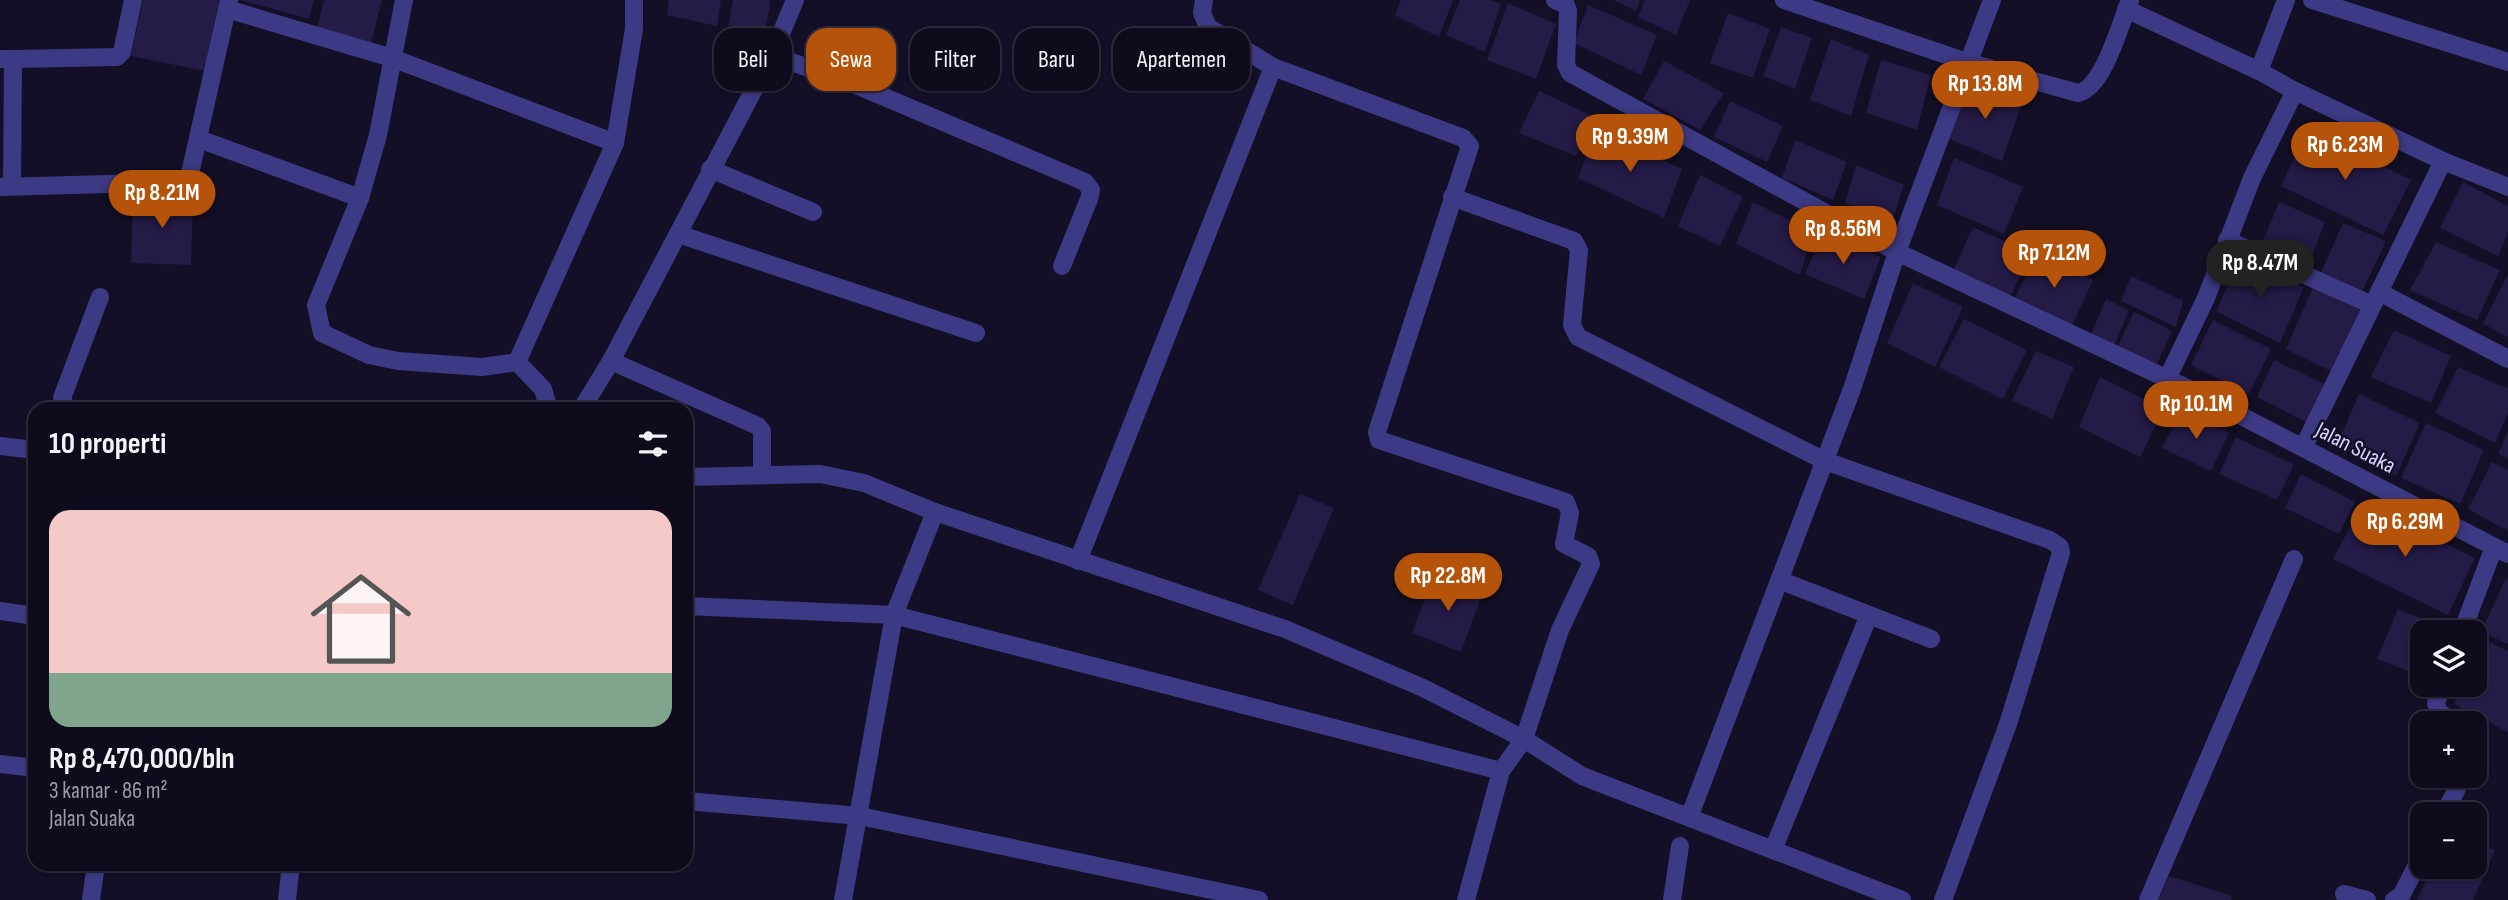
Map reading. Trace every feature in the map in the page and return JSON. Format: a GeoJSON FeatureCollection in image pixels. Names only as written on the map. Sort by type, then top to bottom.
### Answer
{"type":"FeatureCollection","features":[{"type":"Feature","properties":{"kind":"street"},"geometry":{"type":"LineString","coordinates":[[132,0],[122,52],[117,57],[7,59],[6,186],[179,182],[189,178],[200,139],[228,4],[392,58],[615,143]]}},
{"type":"Feature","properties":{"kind":"street"},"geometry":{"type":"LineString","coordinates":[[404,0],[392,58],[386,107],[360,198],[316,304],[322,333],[369,355],[398,361],[482,367],[517,362]]}},
{"type":"Feature","properties":{"kind":"street"},"geometry":{"type":"LineString","coordinates":[[517,362],[615,143],[634,29],[634,0]]}},
{"type":"Feature","properties":{"kind":"street"},"geometry":{"type":"LineString","coordinates":[[783,28],[795,0]]}},
{"type":"Feature","properties":{"kind":"street"},"geometry":{"type":"LineString","coordinates":[[1204,0],[1202,13],[1208,27],[1273,67],[1463,138],[1470,145],[1377,432],[1383,443],[1566,502],[1570,507],[1564,544],[1588,556],[1591,564],[1560,630],[1524,739],[1501,771],[1466,900]]}},
{"type":"Feature","properties":{"kind":"street"},"geometry":{"type":"LineString","coordinates":[[1784,0],[1969,63],[2078,93],[2088,91],[2098,79],[2128,5],[2295,91],[2443,161],[2508,187]]}},
{"type":"Feature","properties":{"kind":"street"},"geometry":{"type":"LineString","coordinates":[[1690,815],[1852,389],[1897,252],[1992,0]]}},
{"type":"Feature","properties":{"kind":"street"},"geometry":{"type":"LineString","coordinates":[[2259,71],[2287,0]]}},
{"type":"Feature","properties":{"kind":"street"},"geometry":{"type":"LineString","coordinates":[[2312,0],[2508,62]]}},
{"type":"Feature","properties":{"kind":"street","name":"Jalan Suaka"},"geometry":{"type":"LineString","coordinates":[[1560,2],[1568,18],[1566,65],[1570,73],[1897,252],[2167,379],[2501,551]]}},
{"type":"Feature","properties":{"kind":"street"},"geometry":{"type":"LineString","coordinates":[[792,62],[856,85],[1086,182],[1091,190],[1089,199],[1062,267]]}},
{"type":"Feature","properties":{"kind":"street"},"geometry":{"type":"LineString","coordinates":[[1078,561],[1273,67]]}},
{"type":"Feature","properties":{"kind":"street"},"geometry":{"type":"LineString","coordinates":[[586,402],[611,361],[752,91]]}},
{"type":"Feature","properties":{"kind":"street"},"geometry":{"type":"LineString","coordinates":[[2167,379],[2206,298],[2252,178],[2295,91]]}},
{"type":"Feature","properties":{"kind":"street"},"geometry":{"type":"LineString","coordinates":[[200,139],[360,198]]}},
{"type":"Feature","properties":{"kind":"street"},"geometry":{"type":"LineString","coordinates":[[2303,447],[2443,161]]}},
{"type":"Feature","properties":{"kind":"street"},"geometry":{"type":"LineString","coordinates":[[710,169],[813,212]]}},
{"type":"Feature","properties":{"kind":"street"},"geometry":{"type":"LineString","coordinates":[[1452,197],[1574,241],[1579,250],[1572,325],[1575,335],[1825,461],[2050,540],[2060,547],[2061,553],[2008,724],[1943,900]]}},
{"type":"Feature","properties":{"kind":"street"},"geometry":{"type":"LineString","coordinates":[[678,234],[976,332]]}},
{"type":"Feature","properties":{"kind":"street"},"geometry":{"type":"LineString","coordinates":[[2227,240],[2375,299],[2508,359]]}},
{"type":"Feature","properties":{"kind":"street"},"geometry":{"type":"LineString","coordinates":[[64,402],[62,398],[100,296]]}},
{"type":"Feature","properties":{"kind":"street"},"geometry":{"type":"LineString","coordinates":[[611,361],[758,426],[762,431],[762,474]]}},
{"type":"Feature","properties":{"kind":"street"},"geometry":{"type":"LineString","coordinates":[[517,362],[543,389],[547,402]]}},
{"type":"Feature","properties":{"kind":"street"},"geometry":{"type":"LineString","coordinates":[[0,446],[28,449]]}},
{"type":"Feature","properties":{"kind":"street"},"geometry":{"type":"LineString","coordinates":[[693,477],[820,474],[864,483],[935,512],[1285,629],[1421,687],[1524,739],[1582,776],[1690,815],[1902,900]]}},
{"type":"Feature","properties":{"kind":"street"},"geometry":{"type":"LineString","coordinates":[[843,900],[894,615],[935,512]]}},
{"type":"Feature","properties":{"kind":"street"},"geometry":{"type":"LineString","coordinates":[[2468,620],[2501,551]]}},
{"type":"Feature","properties":{"kind":"street"},"geometry":{"type":"LineString","coordinates":[[2148,900],[2294,559]]}},
{"type":"Feature","properties":{"kind":"street"},"geometry":{"type":"LineString","coordinates":[[1779,580],[1931,639]]}},
{"type":"Feature","properties":{"kind":"street"},"geometry":{"type":"LineString","coordinates":[[693,606],[894,615],[1501,771]]}},
{"type":"Feature","properties":{"kind":"street"},"geometry":{"type":"LineString","coordinates":[[0,611],[28,615]]}},
{"type":"Feature","properties":{"kind":"street"},"geometry":{"type":"LineString","coordinates":[[1773,850],[1869,615]]}},
{"type":"Feature","properties":{"kind":"street"},"geometry":{"type":"LineString","coordinates":[[0,764],[28,767]]}},
{"type":"Feature","properties":{"kind":"street"},"geometry":{"type":"LineString","coordinates":[[693,802],[860,816],[1259,900]]}},
{"type":"Feature","properties":{"kind":"street"},"geometry":{"type":"LineString","coordinates":[[1672,900],[1680,846]]}},
{"type":"Feature","properties":{"kind":"street"},"geometry":{"type":"LineString","coordinates":[[91,900],[95,871]]}},
{"type":"Feature","properties":{"kind":"street"},"geometry":{"type":"LineString","coordinates":[[286,900],[289,871]]}},
{"type":"Feature","properties":{"kind":"street"},"geometry":{"type":"LineString","coordinates":[[2394,900],[2401,896],[2410,878]]}},
{"type":"Feature","properties":{"kind":"street"},"geometry":{"type":"LineString","coordinates":[[2344,894],[2367,900]]}},
{"type":"Feature","properties":{"kind":"building"},"geometry":{"type":"Polygon","coordinates":[[[143,0],[219,0],[205,71],[131,56],[143,0]]]}},
{"type":"Feature","properties":{"kind":"building"},"geometry":{"type":"Polygon","coordinates":[[[240,0],[314,0],[309,19],[240,0]]]}},
{"type":"Feature","properties":{"kind":"building"},"geometry":{"type":"Polygon","coordinates":[[[324,0],[382,0],[371,44],[317,28],[324,0]]]}},
{"type":"Feature","properties":{"kind":"building"},"geometry":{"type":"Polygon","coordinates":[[[669,0],[721,0],[717,26],[667,15],[669,0]]]}},
{"type":"Feature","properties":{"kind":"building"},"geometry":{"type":"Polygon","coordinates":[[[733,0],[771,0],[766,28],[728,28],[733,0]]]}},
{"type":"Feature","properties":{"kind":"building"},"geometry":{"type":"Polygon","coordinates":[[[1401,0],[1453,0],[1439,37],[1395,15],[1401,0]]]}},
{"type":"Feature","properties":{"kind":"building"},"geometry":{"type":"Polygon","coordinates":[[[1460,0],[1491,0],[1501,4],[1485,52],[1446,35],[1460,0]]]}},
{"type":"Feature","properties":{"kind":"building"},"geometry":{"type":"Polygon","coordinates":[[[1613,0],[1640,0],[1636,11],[1613,0]]]}},
{"type":"Feature","properties":{"kind":"building"},"geometry":{"type":"Polygon","coordinates":[[[1645,0],[1690,0],[1676,35],[1638,17],[1645,0]]]}},
{"type":"Feature","properties":{"kind":"building"},"geometry":{"type":"Polygon","coordinates":[[[1508,3],[1556,24],[1536,79],[1487,60],[1508,3]]]}},
{"type":"Feature","properties":{"kind":"building"},"geometry":{"type":"Polygon","coordinates":[[[1588,5],[1657,35],[1641,75],[1574,43],[1588,5]]]}},
{"type":"Feature","properties":{"kind":"building"},"geometry":{"type":"Polygon","coordinates":[[[1728,13],[1770,29],[1753,78],[1710,63],[1728,13]]]}},
{"type":"Feature","properties":{"kind":"building"},"geometry":{"type":"Polygon","coordinates":[[[1781,27],[1812,38],[1795,89],[1763,76],[1781,27]]]}},
{"type":"Feature","properties":{"kind":"building"},"geometry":{"type":"Polygon","coordinates":[[[1831,39],[1869,55],[1851,116],[1810,100],[1831,39]]]}},
{"type":"Feature","properties":{"kind":"building"},"geometry":{"type":"Polygon","coordinates":[[[1881,60],[1931,75],[1917,130],[1866,113],[1881,60]]]}},
{"type":"Feature","properties":{"kind":"building"},"geometry":{"type":"Polygon","coordinates":[[[1664,61],[1724,93],[1700,130],[1643,99],[1664,61]]]}},
{"type":"Feature","properties":{"kind":"building"},"geometry":{"type":"Polygon","coordinates":[[[1967,83],[2022,103],[2002,161],[1949,139],[1967,83]]]}},
{"type":"Feature","properties":{"kind":"building"},"geometry":{"type":"Polygon","coordinates":[[[1539,91],[1594,117],[1576,156],[1519,133],[1539,91]]]}},
{"type":"Feature","properties":{"kind":"building"},"geometry":{"type":"Polygon","coordinates":[[[1730,101],[1783,126],[1767,162],[1714,137],[1730,101]]]}},
{"type":"Feature","properties":{"kind":"building"},"geometry":{"type":"Polygon","coordinates":[[[2308,128],[2411,180],[2383,235],[2281,186],[2308,128]]]}},
{"type":"Feature","properties":{"kind":"building"},"geometry":{"type":"Polygon","coordinates":[[[1597,130],[1682,169],[1664,218],[1578,178],[1597,130]]]}},
{"type":"Feature","properties":{"kind":"building"},"geometry":{"type":"Polygon","coordinates":[[[1795,140],[1847,162],[1833,200],[1782,178],[1795,140]]]}},
{"type":"Feature","properties":{"kind":"building"},"geometry":{"type":"Polygon","coordinates":[[[1954,158],[2023,187],[2004,234],[1937,205],[1954,158]]]}},
{"type":"Feature","properties":{"kind":"building"},"geometry":{"type":"Polygon","coordinates":[[[1856,165],[1904,185],[1891,224],[1845,203],[1856,165]]]}},
{"type":"Feature","properties":{"kind":"building"},"geometry":{"type":"Polygon","coordinates":[[[1700,175],[1743,197],[1720,246],[1678,226],[1700,175]]]}},
{"type":"Feature","properties":{"kind":"building"},"geometry":{"type":"Polygon","coordinates":[[[2463,182],[2508,206],[2508,232],[2498,256],[2440,228],[2463,182]]]}},
{"type":"Feature","properties":{"kind":"building"},"geometry":{"type":"Polygon","coordinates":[[[133,196],[193,198],[191,265],[131,263],[133,196]]]}},
{"type":"Feature","properties":{"kind":"building"},"geometry":{"type":"Polygon","coordinates":[[[1753,202],[1813,232],[1800,275],[1736,244],[1753,202]]]}},
{"type":"Feature","properties":{"kind":"building"},"geometry":{"type":"Polygon","coordinates":[[[2279,202],[2325,222],[2308,266],[2261,246],[2279,202]]]}},
{"type":"Feature","properties":{"kind":"building"},"geometry":{"type":"Polygon","coordinates":[[[2343,223],[2386,241],[2361,294],[2320,275],[2343,223]]]}},
{"type":"Feature","properties":{"kind":"building"},"geometry":{"type":"Polygon","coordinates":[[[1973,227],[2031,253],[2010,297],[1954,269],[1973,227]]]}},
{"type":"Feature","properties":{"kind":"building"},"geometry":{"type":"Polygon","coordinates":[[[1823,232],[1881,257],[1864,299],[1805,274],[1823,232]]]}},
{"type":"Feature","properties":{"kind":"building"},"geometry":{"type":"Polygon","coordinates":[[[2436,242],[2500,270],[2477,320],[2410,290],[2436,242]]]}},
{"type":"Feature","properties":{"kind":"building"},"geometry":{"type":"Polygon","coordinates":[[[2038,252],[2093,280],[2071,328],[2014,299],[2038,252]]]}},
{"type":"Feature","properties":{"kind":"building"},"geometry":{"type":"Polygon","coordinates":[[[2241,258],[2304,287],[2280,343],[2216,311],[2241,258]]]}},
{"type":"Feature","properties":{"kind":"building"},"geometry":{"type":"Polygon","coordinates":[[[2508,274],[2508,337],[2483,324],[2508,274]]]}},
{"type":"Feature","properties":{"kind":"building"},"geometry":{"type":"Polygon","coordinates":[[[2131,276],[2183,301],[2176,327],[2121,301],[2131,276]]]}},
{"type":"Feature","properties":{"kind":"building"},"geometry":{"type":"Polygon","coordinates":[[[1913,283],[1963,307],[1935,367],[1887,343],[1913,283]]]}},
{"type":"Feature","properties":{"kind":"building"},"geometry":{"type":"Polygon","coordinates":[[[2313,287],[2361,311],[2333,372],[2286,349],[2313,287]]]}},
{"type":"Feature","properties":{"kind":"building"},"geometry":{"type":"Polygon","coordinates":[[[2106,299],[2129,310],[2114,346],[2091,334],[2106,299]]]}},
{"type":"Feature","properties":{"kind":"building"},"geometry":{"type":"Polygon","coordinates":[[[2134,312],[2172,331],[2155,369],[2116,350],[2134,312]]]}},
{"type":"Feature","properties":{"kind":"building"},"geometry":{"type":"Polygon","coordinates":[[[1964,319],[2027,350],[2003,399],[1939,367],[1964,319]]]}},
{"type":"Feature","properties":{"kind":"building"},"geometry":{"type":"Polygon","coordinates":[[[2213,320],[2271,349],[2249,394],[2191,365],[2213,320]]]}},
{"type":"Feature","properties":{"kind":"building"},"geometry":{"type":"Polygon","coordinates":[[[2394,330],[2451,356],[2431,403],[2371,377],[2394,330]]]}},
{"type":"Feature","properties":{"kind":"building"},"geometry":{"type":"Polygon","coordinates":[[[2036,351],[2074,367],[2052,419],[2012,400],[2036,351]]]}},
{"type":"Feature","properties":{"kind":"building"},"geometry":{"type":"Polygon","coordinates":[[[2274,360],[2325,384],[2308,423],[2257,397],[2274,360]]]}},
{"type":"Feature","properties":{"kind":"building"},"geometry":{"type":"Polygon","coordinates":[[[2458,367],[2508,389],[2508,413],[2495,443],[2435,413],[2458,367]]]}},
{"type":"Feature","properties":{"kind":"building"},"geometry":{"type":"Polygon","coordinates":[[[2100,377],[2164,409],[2140,457],[2079,427],[2100,377]]]}},
{"type":"Feature","properties":{"kind":"building"},"geometry":{"type":"Polygon","coordinates":[[[2359,394],[2420,423],[2396,476],[2337,445],[2359,394]]]}},
{"type":"Feature","properties":{"kind":"building"},"geometry":{"type":"Polygon","coordinates":[[[2182,410],[2229,433],[2211,471],[2162,448],[2182,410]]]}},
{"type":"Feature","properties":{"kind":"building"},"geometry":{"type":"Polygon","coordinates":[[[2426,423],[2484,450],[2460,504],[2401,478],[2426,423]]]}},
{"type":"Feature","properties":{"kind":"building"},"geometry":{"type":"Polygon","coordinates":[[[2508,431],[2508,459],[2498,454],[2508,431]]]}},
{"type":"Feature","properties":{"kind":"building"},"geometry":{"type":"Polygon","coordinates":[[[2236,437],[2294,465],[2277,500],[2219,474],[2236,437]]]}},
{"type":"Feature","properties":{"kind":"building"},"geometry":{"type":"Polygon","coordinates":[[[2492,462],[2508,470],[2508,531],[2468,509],[2492,462]]]}},
{"type":"Feature","properties":{"kind":"building"},"geometry":{"type":"Polygon","coordinates":[[[2301,474],[2355,502],[2339,534],[2285,508],[2301,474]]]}},
{"type":"Feature","properties":{"kind":"building"},"geometry":{"type":"Polygon","coordinates":[[[1300,494],[1334,508],[1293,605],[1258,590],[1300,494]]]}},
{"type":"Feature","properties":{"kind":"building"},"geometry":{"type":"Polygon","coordinates":[[[2363,503],[2475,558],[2448,615],[2333,559],[2363,503]]]}},
{"type":"Feature","properties":{"kind":"building"},"geometry":{"type":"Polygon","coordinates":[[[1434,574],[1483,592],[1461,652],[1412,633],[1434,574]]]}},
{"type":"Feature","properties":{"kind":"building"},"geometry":{"type":"Polygon","coordinates":[[[2506,578],[2508,644],[2487,635],[2487,620],[2506,578]]]}},
{"type":"Feature","properties":{"kind":"building"},"geometry":{"type":"Polygon","coordinates":[[[2398,609],[2424,620],[2410,620],[2410,671],[2377,659],[2398,609]]]}},
{"type":"Feature","properties":{"kind":"building"},"geometry":{"type":"Polygon","coordinates":[[[2487,641],[2508,651],[2508,732],[2487,721],[2487,711],[2468,711],[2454,704],[2457,697],[2487,697],[2487,641]]]}},
{"type":"Feature","properties":{"kind":"building"},"geometry":{"type":"Polygon","coordinates":[[[2487,847],[2495,850],[2487,868],[2487,847]]]}},
{"type":"Feature","properties":{"kind":"building"},"geometry":{"type":"Polygon","coordinates":[[[2169,876],[2232,896],[2231,900],[2158,900],[2169,876]]]}},
{"type":"Feature","properties":{"kind":"building"},"geometry":{"type":"Polygon","coordinates":[[[2426,879],[2482,879],[2473,900],[2417,900],[2426,879]]]}}]}
